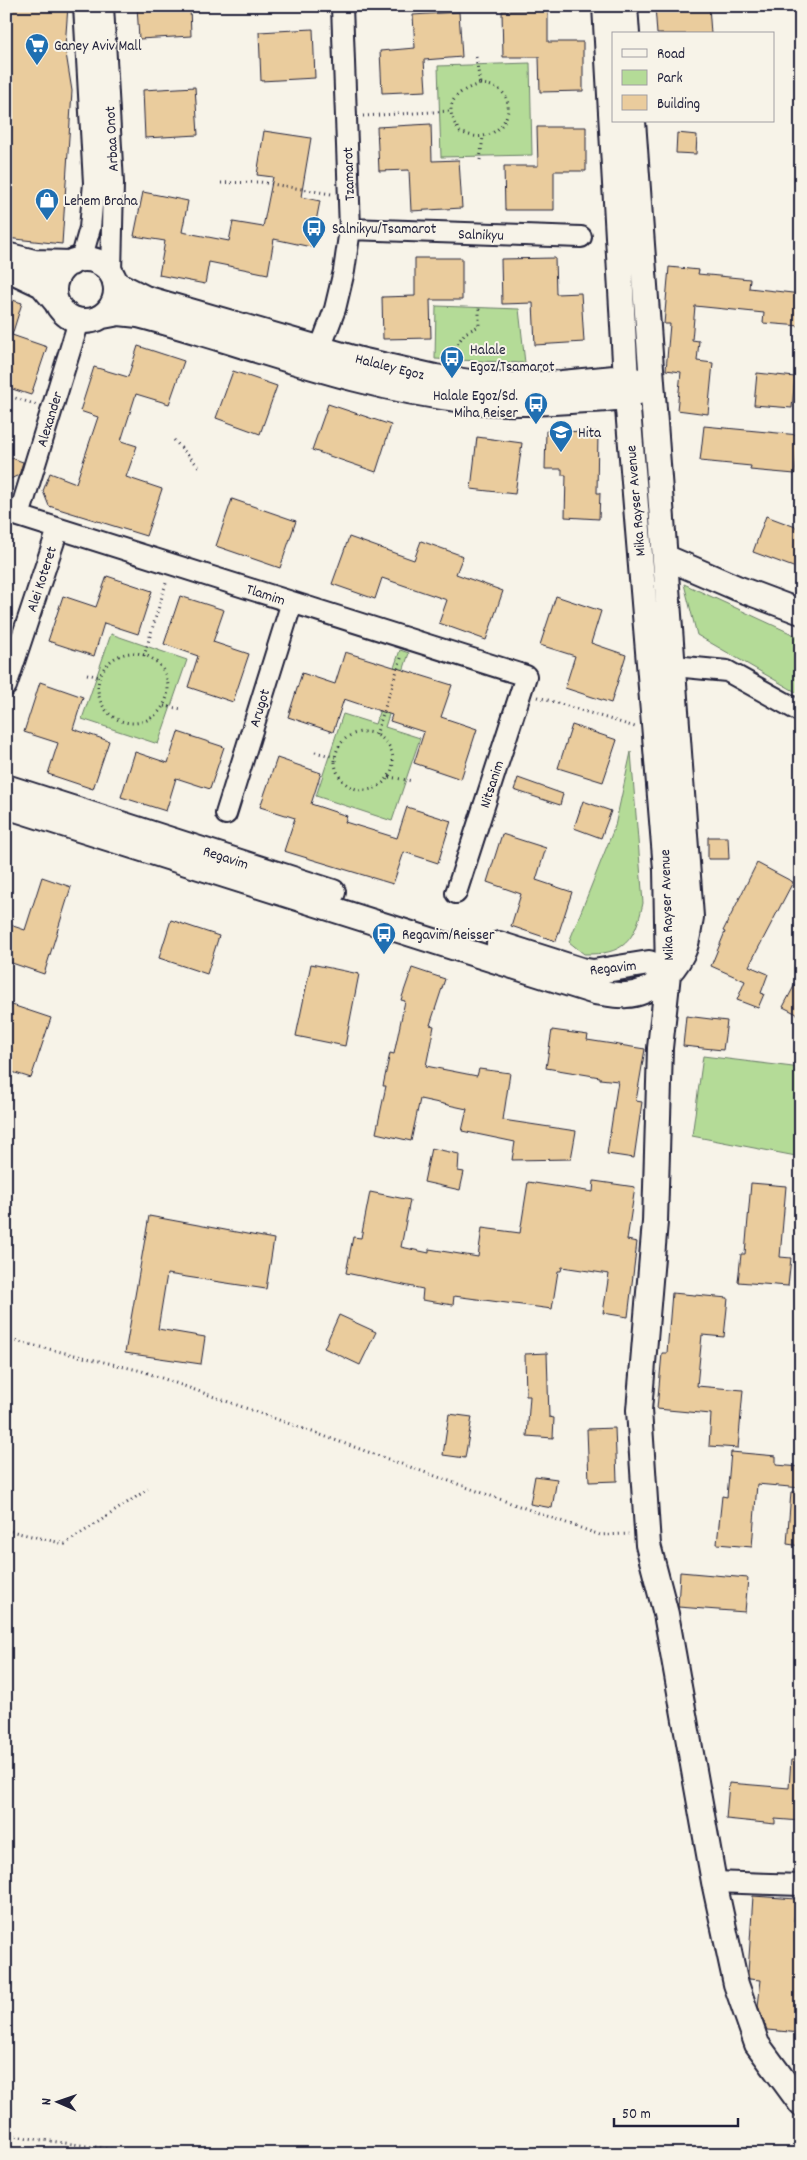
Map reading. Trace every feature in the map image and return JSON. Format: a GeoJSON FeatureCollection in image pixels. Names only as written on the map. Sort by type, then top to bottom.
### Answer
{"type":"FeatureCollection","features":[{"type":"Feature","properties":{"kind":"street","name":"Arbaa Onot"},"geometry":{"type":"LineString","coordinates":[[76,261],[90,228],[94,183],[84,6]]}},
{"type":"Feature","properties":{"kind":"street","name":"Arbaa Onot"},"geometry":{"type":"LineString","coordinates":[[103,6],[113,182],[113,278]]}},
{"type":"Feature","properties":{"kind":"street","name":"Tzamarot"},"geometry":{"type":"LineString","coordinates":[[317,357],[334,309],[350,229],[342,6]]}},
{"type":"Feature","properties":{"kind":"street","name":"Mika Rayser Avenue"},"geometry":{"type":"LineString","coordinates":[[605,6],[626,387],[666,869],[668,974]]}},
{"type":"Feature","properties":{"kind":"street"},"geometry":{"type":"LineString","coordinates":[[625,6],[627,32]]}},
{"type":"Feature","properties":{"kind":"street","name":"Mika Rayser Avenue"},"geometry":{"type":"LineString","coordinates":[[633,122],[691,917],[684,951],[668,974]]}},
{"type":"Feature","properties":{"kind":"street","name":"Salnikyu"},"geometry":{"type":"LineString","coordinates":[[350,229],[581,238]]}},
{"type":"Feature","properties":{"kind":"street"},"geometry":{"type":"LineString","coordinates":[[6,255],[34,262],[98,262],[113,278],[114,302],[102,316],[89,321],[79,321],[63,312],[42,285],[6,268]]}},
{"type":"Feature","properties":{"kind":"street"},"geometry":{"type":"LineString","coordinates":[[57,303],[55,285],[64,268],[76,261]]}},
{"type":"Feature","properties":{"kind":"street","name":"Halaley Egoz"},"geometry":{"type":"LineString","coordinates":[[113,278],[145,298],[317,357],[398,388],[463,400],[511,403],[626,387],[651,386]]}},
{"type":"Feature","properties":{"kind":"street","name":"Halaley Egoz"},"geometry":{"type":"LineString","coordinates":[[102,316],[119,313],[138,315],[317,357],[475,383],[511,385],[562,383],[626,387]]}},
{"type":"Feature","properties":{"kind":"street","name":"Alexander"},"geometry":{"type":"LineString","coordinates":[[13,514],[52,410],[79,321]]}},
{"type":"Feature","properties":{"kind":"street","name":"Tlamim"},"geometry":{"type":"LineString","coordinates":[[13,514],[408,638],[523,684]]}},
{"type":"Feature","properties":{"kind":"street","name":"Alei Koteret"},"geometry":{"type":"LineString","coordinates":[[6,686],[58,529]]}},
{"type":"Feature","properties":{"kind":"street"},"geometry":{"type":"LineString","coordinates":[[665,557],[736,588],[801,612]]}},
{"type":"Feature","properties":{"kind":"street","name":"Arugot"},"geometry":{"type":"LineString","coordinates":[[226,814],[292,602]]}},
{"type":"Feature","properties":{"kind":"street"},"geometry":{"type":"LineString","coordinates":[[674,666],[727,671],[801,712]]}},
{"type":"Feature","properties":{"kind":"street","name":"Nitsanim"},"geometry":{"type":"LineString","coordinates":[[456,893],[523,684]]}},
{"type":"Feature","properties":{"kind":"street","name":"Regavim"},"geometry":{"type":"LineString","coordinates":[[6,787],[581,970],[593,972],[648,963],[668,974],[652,987],[638,993],[626,995],[595,992],[6,806]]}},
{"type":"Feature","properties":{"kind":"street"},"geometry":{"type":"LineString","coordinates":[[633,964],[654,940],[666,912]]}},
{"type":"Feature","properties":{"kind":"street"},"geometry":{"type":"LineString","coordinates":[[668,974],[660,1048],[655,1222],[639,1410],[648,1545],[666,1614],[714,1882],[736,1984],[757,2044],[801,2104]]}},
{"type":"Feature","properties":{"kind":"street"},"geometry":{"type":"LineString","coordinates":[[714,1882],[801,1884]]}},
{"type":"Feature","properties":{"kind":"path"},"geometry":{"type":"LineString","coordinates":[[476,57],[480,84]]}},
{"type":"Feature","properties":{"kind":"path"},"geometry":{"type":"LineString","coordinates":[[480,84],[499,88],[506,97],[508,105],[508,114],[503,123],[494,131],[483,136],[460,132],[451,120],[450,111],[457,94],[467,88],[480,84]]}},
{"type":"Feature","properties":{"kind":"path"},"geometry":{"type":"LineString","coordinates":[[346,117],[450,111]]}},
{"type":"Feature","properties":{"kind":"path"},"geometry":{"type":"LineString","coordinates":[[480,160],[483,136]]}},
{"type":"Feature","properties":{"kind":"path"},"geometry":{"type":"LineString","coordinates":[[221,183],[260,182],[349,198]]}},
{"type":"Feature","properties":{"kind":"path"},"geometry":{"type":"LineString","coordinates":[[435,377],[464,334],[478,326],[479,305]]}},
{"type":"Feature","properties":{"kind":"path"},"geometry":{"type":"LineString","coordinates":[[6,395],[52,410]]}},
{"type":"Feature","properties":{"kind":"path"},"geometry":{"type":"LineString","coordinates":[[174,440],[200,468]]}},
{"type":"Feature","properties":{"kind":"path"},"geometry":{"type":"LineString","coordinates":[[144,656],[172,563]]}},
{"type":"Feature","properties":{"kind":"path"},"geometry":{"type":"LineString","coordinates":[[376,735],[408,638]]}},
{"type":"Feature","properties":{"kind":"path"},"geometry":{"type":"LineString","coordinates":[[136,653],[144,656],[158,663],[165,673],[168,685],[164,706],[156,715],[146,721],[134,724],[116,719],[107,712],[101,701],[98,689],[100,677],[113,660],[124,654],[136,653]]}},
{"type":"Feature","properties":{"kind":"path"},"geometry":{"type":"LineString","coordinates":[[87,674],[100,677]]}},
{"type":"Feature","properties":{"kind":"path"},"geometry":{"type":"LineString","coordinates":[[523,684],[654,733]]}},
{"type":"Feature","properties":{"kind":"path"},"geometry":{"type":"LineString","coordinates":[[164,706],[182,709]]}},
{"type":"Feature","properties":{"kind":"path"},"geometry":{"type":"LineString","coordinates":[[366,732],[376,735],[390,747],[393,757],[388,777],[379,786],[370,790],[350,787],[339,776],[335,767],[338,747],[347,737],[356,733],[366,732]]}},
{"type":"Feature","properties":{"kind":"path"},"geometry":{"type":"LineString","coordinates":[[315,752],[335,757]]}},
{"type":"Feature","properties":{"kind":"path"},"geometry":{"type":"LineString","coordinates":[[388,777],[413,781]]}},
{"type":"Feature","properties":{"kind":"path"},"geometry":{"type":"LineString","coordinates":[[6,1339],[142,1371],[600,1535],[647,1534]]}},
{"type":"Feature","properties":{"kind":"path"},"geometry":{"type":"LineString","coordinates":[[6,1530],[65,1544],[148,1489]]}},
{"type":"Feature","properties":{"kind":"path"},"geometry":{"type":"LineString","coordinates":[[6,2135],[146,2154]]}},
{"type":"Feature","properties":{"kind":"green space"},"geometry":{"type":"Polygon","coordinates":[[[530,63],[532,155],[441,157],[438,66],[530,63]]]}},
{"type":"Feature","properties":{"kind":"green space"},"geometry":{"type":"Polygon","coordinates":[[[436,306],[519,309],[525,363],[435,359],[436,306]]]}},
{"type":"Feature","properties":{"kind":"green space"},"geometry":{"type":"Polygon","coordinates":[[[684,584],[801,638],[801,695],[697,635],[684,584]]]}},
{"type":"Feature","properties":{"kind":"green space"},"geometry":{"type":"Polygon","coordinates":[[[111,634],[187,660],[158,744],[82,719],[111,634]]]}},
{"type":"Feature","properties":{"kind":"green space"},"geometry":{"type":"Polygon","coordinates":[[[400,650],[409,653],[385,727],[420,738],[392,821],[316,796],[343,714],[375,724],[400,650]]]}},
{"type":"Feature","properties":{"kind":"green space"},"geometry":{"type":"Polygon","coordinates":[[[631,752],[643,903],[640,916],[636,927],[626,943],[609,952],[584,954],[569,942],[615,826],[631,752]]]}},
{"type":"Feature","properties":{"kind":"green space"},"geometry":{"type":"Polygon","coordinates":[[[703,1056],[801,1068],[801,1157],[692,1136],[703,1056]]]}},
{"type":"Feature","properties":{"kind":"building"},"geometry":{"type":"Polygon","coordinates":[[[6,6],[68,6],[65,47],[72,91],[62,244],[6,238],[6,6]]]}},
{"type":"Feature","properties":{"kind":"building"},"geometry":{"type":"Polygon","coordinates":[[[137,6],[190,6],[191,36],[139,39],[137,6]]]}},
{"type":"Feature","properties":{"kind":"building"},"geometry":{"type":"Polygon","coordinates":[[[655,6],[709,6],[711,32],[657,32],[655,6]]]}},
{"type":"Feature","properties":{"kind":"building"},"geometry":{"type":"Polygon","coordinates":[[[548,10],[548,42],[583,42],[583,91],[540,92],[539,57],[503,57],[502,11],[548,10]]]}},
{"type":"Feature","properties":{"kind":"building"},"geometry":{"type":"Polygon","coordinates":[[[459,12],[462,57],[424,60],[426,91],[382,93],[380,51],[415,48],[413,15],[459,12]]]}},
{"type":"Feature","properties":{"kind":"building"},"geometry":{"type":"Polygon","coordinates":[[[313,29],[315,78],[261,81],[259,32],[313,29]]]}},
{"type":"Feature","properties":{"kind":"building"},"geometry":{"type":"Polygon","coordinates":[[[195,87],[198,135],[145,138],[143,90],[195,87]]]}},
{"type":"Feature","properties":{"kind":"building"},"geometry":{"type":"Polygon","coordinates":[[[431,124],[432,161],[459,160],[462,208],[411,211],[409,170],[379,171],[377,127],[431,124]]]}},
{"type":"Feature","properties":{"kind":"building"},"geometry":{"type":"Polygon","coordinates":[[[537,127],[586,127],[586,171],[554,171],[554,210],[505,210],[504,166],[538,166],[537,127]]]}},
{"type":"Feature","properties":{"kind":"building"},"geometry":{"type":"Polygon","coordinates":[[[264,131],[311,138],[301,197],[320,201],[311,247],[274,239],[268,274],[209,262],[205,284],[159,275],[165,241],[134,236],[143,192],[188,201],[182,232],[229,241],[233,222],[263,227],[273,177],[257,175],[264,131]]]}},
{"type":"Feature","properties":{"kind":"building"},"geometry":{"type":"Polygon","coordinates":[[[677,133],[697,135],[696,154],[676,153],[677,133]]]}},
{"type":"Feature","properties":{"kind":"building"},"geometry":{"type":"Polygon","coordinates":[[[415,258],[462,258],[462,300],[430,300],[431,338],[383,339],[382,297],[415,296],[415,258]]]}},
{"type":"Feature","properties":{"kind":"building"},"geometry":{"type":"Polygon","coordinates":[[[555,258],[556,294],[581,293],[584,342],[535,345],[533,303],[502,304],[501,259],[555,258]]]}},
{"type":"Feature","properties":{"kind":"building"},"geometry":{"type":"Polygon","coordinates":[[[669,267],[699,270],[698,274],[750,279],[749,288],[801,294],[801,326],[763,323],[764,313],[695,306],[692,340],[699,341],[697,361],[713,363],[708,414],[677,410],[681,372],[666,370],[670,324],[664,324],[669,267]]]}},
{"type":"Feature","properties":{"kind":"building"},"geometry":{"type":"Polygon","coordinates":[[[6,298],[22,303],[12,335],[47,347],[31,395],[6,387],[6,298]]]}},
{"type":"Feature","properties":{"kind":"building"},"geometry":{"type":"Polygon","coordinates":[[[138,346],[184,361],[169,404],[136,394],[121,441],[137,446],[126,477],[162,489],[146,536],[49,506],[43,491],[50,473],[76,483],[98,417],[80,411],[94,367],[128,377],[138,346]]]}},
{"type":"Feature","properties":{"kind":"building"},"geometry":{"type":"Polygon","coordinates":[[[233,371],[277,386],[260,434],[216,418],[233,371]]]}},
{"type":"Feature","properties":{"kind":"building"},"geometry":{"type":"Polygon","coordinates":[[[757,373],[795,377],[792,408],[754,405],[757,373]]]}},
{"type":"Feature","properties":{"kind":"building"},"geometry":{"type":"Polygon","coordinates":[[[328,404],[391,425],[376,472],[312,450],[328,404]]]}},
{"type":"Feature","properties":{"kind":"building"},"geometry":{"type":"Polygon","coordinates":[[[704,426],[799,435],[795,474],[750,470],[751,466],[700,461],[704,426]]]}},
{"type":"Feature","properties":{"kind":"building"},"geometry":{"type":"Polygon","coordinates":[[[546,431],[598,432],[597,493],[600,493],[599,519],[565,517],[566,475],[562,475],[562,469],[545,469],[546,431]]]}},
{"type":"Feature","properties":{"kind":"building"},"geometry":{"type":"Polygon","coordinates":[[[477,437],[522,443],[515,494],[471,489],[477,437]]]}},
{"type":"Feature","properties":{"kind":"building"},"geometry":{"type":"Polygon","coordinates":[[[6,456],[23,462],[19,475],[6,481],[6,456]]]}},
{"type":"Feature","properties":{"kind":"building"},"geometry":{"type":"Polygon","coordinates":[[[232,499],[296,521],[280,568],[216,546],[232,499]]]}},
{"type":"Feature","properties":{"kind":"building"},"geometry":{"type":"Polygon","coordinates":[[[766,516],[801,529],[801,554],[796,568],[753,552],[766,516]]]}},
{"type":"Feature","properties":{"kind":"building"},"geometry":{"type":"Polygon","coordinates":[[[349,537],[414,560],[421,541],[463,556],[456,574],[503,591],[486,640],[439,623],[447,600],[382,578],[375,599],[332,584],[349,537]]]}},
{"type":"Feature","properties":{"kind":"building"},"geometry":{"type":"Polygon","coordinates":[[[107,576],[152,591],[138,634],[104,623],[94,656],[48,641],[63,596],[96,607],[107,576]]]}},
{"type":"Feature","properties":{"kind":"building"},"geometry":{"type":"Polygon","coordinates":[[[180,596],[224,610],[213,642],[249,654],[233,702],[188,687],[198,656],[164,644],[180,596]]]}},
{"type":"Feature","properties":{"kind":"building"},"geometry":{"type":"Polygon","coordinates":[[[556,596],[601,611],[591,643],[626,655],[611,703],[565,688],[575,656],[540,645],[556,596]]]}},
{"type":"Feature","properties":{"kind":"building"},"geometry":{"type":"Polygon","coordinates":[[[345,652],[452,685],[441,717],[477,729],[461,779],[414,763],[424,732],[390,721],[392,715],[344,699],[333,732],[288,717],[302,673],[335,684],[345,652]]]}},
{"type":"Feature","properties":{"kind":"building"},"geometry":{"type":"Polygon","coordinates":[[[40,682],[83,697],[73,729],[109,741],[93,789],[48,774],[58,743],[24,732],[40,682]]]}},
{"type":"Feature","properties":{"kind":"building"},"geometry":{"type":"Polygon","coordinates":[[[572,725],[617,740],[603,782],[558,768],[572,725]]]}},
{"type":"Feature","properties":{"kind":"building"},"geometry":{"type":"Polygon","coordinates":[[[178,732],[224,747],[210,789],[176,778],[166,811],[121,797],[135,752],[168,763],[178,732]]]}},
{"type":"Feature","properties":{"kind":"building"},"geometry":{"type":"Polygon","coordinates":[[[277,758],[321,773],[311,804],[347,816],[345,822],[397,838],[407,807],[451,821],[438,863],[404,852],[393,884],[284,851],[295,818],[260,807],[277,758]]]}},
{"type":"Feature","properties":{"kind":"building"},"geometry":{"type":"Polygon","coordinates":[[[518,778],[563,794],[560,805],[514,790],[518,778]]]}},
{"type":"Feature","properties":{"kind":"building"},"geometry":{"type":"Polygon","coordinates":[[[583,801],[611,811],[601,838],[574,828],[583,801]]]}},
{"type":"Feature","properties":{"kind":"building"},"geometry":{"type":"Polygon","coordinates":[[[502,834],[546,848],[536,880],[572,892],[556,941],[511,926],[521,894],[487,882],[502,834]]]}},
{"type":"Feature","properties":{"kind":"building"},"geometry":{"type":"Polygon","coordinates":[[[708,837],[728,837],[729,859],[708,859],[708,837]]]}},
{"type":"Feature","properties":{"kind":"building"},"geometry":{"type":"Polygon","coordinates":[[[757,863],[793,882],[749,966],[768,974],[761,993],[764,994],[758,1008],[737,1000],[745,981],[711,966],[725,932],[723,931],[757,863]]]}},
{"type":"Feature","properties":{"kind":"building"},"geometry":{"type":"Polygon","coordinates":[[[42,877],[71,887],[44,974],[6,961],[6,937],[10,925],[25,930],[42,877]]]}},
{"type":"Feature","properties":{"kind":"building"},"geometry":{"type":"Polygon","coordinates":[[[171,920],[219,936],[207,974],[159,958],[171,920]]]}},
{"type":"Feature","properties":{"kind":"building"},"geometry":{"type":"Polygon","coordinates":[[[311,964],[359,974],[345,1046],[296,1036],[311,964]]]}},
{"type":"Feature","properties":{"kind":"building"},"geometry":{"type":"Polygon","coordinates":[[[412,968],[445,979],[430,1025],[434,1026],[426,1066],[477,1076],[479,1069],[510,1073],[503,1120],[576,1131],[571,1159],[512,1160],[515,1142],[462,1131],[467,1109],[420,1099],[411,1141],[376,1133],[386,1086],[383,1086],[390,1053],[394,1054],[405,1001],[401,1000],[412,968]]]}},
{"type":"Feature","properties":{"kind":"building"},"geometry":{"type":"Polygon","coordinates":[[[801,973],[801,1016],[783,1007],[801,973]]]}},
{"type":"Feature","properties":{"kind":"building"},"geometry":{"type":"Polygon","coordinates":[[[9,1004],[51,1018],[31,1078],[6,1070],[6,1012],[9,1004]]]}},
{"type":"Feature","properties":{"kind":"building"},"geometry":{"type":"Polygon","coordinates":[[[686,1016],[727,1021],[723,1050],[683,1046],[686,1016]]]}},
{"type":"Feature","properties":{"kind":"building"},"geometry":{"type":"Polygon","coordinates":[[[552,1030],[588,1035],[587,1040],[645,1049],[636,1101],[642,1102],[634,1158],[607,1154],[618,1081],[546,1068],[552,1030]]]}},
{"type":"Feature","properties":{"kind":"building"},"geometry":{"type":"Polygon","coordinates":[[[431,1148],[459,1154],[458,1171],[464,1172],[460,1190],[424,1182],[431,1148]]]}},
{"type":"Feature","properties":{"kind":"building"},"geometry":{"type":"Polygon","coordinates":[[[594,1181],[635,1187],[627,1240],[637,1242],[628,1317],[603,1313],[609,1274],[562,1267],[561,1271],[558,1271],[552,1309],[454,1296],[453,1305],[422,1300],[423,1289],[346,1273],[353,1237],[361,1238],[370,1192],[410,1200],[401,1247],[429,1253],[429,1249],[478,1257],[482,1228],[520,1233],[528,1182],[593,1192],[594,1181]]]}},
{"type":"Feature","properties":{"kind":"building"},"geometry":{"type":"Polygon","coordinates":[[[751,1183],[786,1186],[780,1257],[791,1258],[788,1286],[738,1282],[741,1254],[745,1254],[751,1183]]]}},
{"type":"Feature","properties":{"kind":"building"},"geometry":{"type":"Polygon","coordinates":[[[149,1216],[274,1239],[266,1289],[167,1274],[158,1329],[205,1337],[201,1364],[125,1353],[149,1216]]]}},
{"type":"Feature","properties":{"kind":"building"},"geometry":{"type":"Polygon","coordinates":[[[672,1293],[728,1298],[724,1337],[702,1335],[697,1386],[743,1390],[738,1448],[709,1446],[711,1414],[657,1409],[662,1353],[667,1353],[672,1293]]]}},
{"type":"Feature","properties":{"kind":"building"},"geometry":{"type":"Polygon","coordinates":[[[339,1315],[376,1332],[360,1365],[324,1348],[339,1315]]]}},
{"type":"Feature","properties":{"kind":"building"},"geometry":{"type":"Polygon","coordinates":[[[547,1353],[549,1417],[554,1418],[553,1438],[527,1436],[530,1396],[526,1396],[525,1354],[547,1353]]]}},
{"type":"Feature","properties":{"kind":"building"},"geometry":{"type":"Polygon","coordinates":[[[449,1414],[472,1417],[465,1458],[443,1455],[449,1414]]]}},
{"type":"Feature","properties":{"kind":"building"},"geometry":{"type":"Polygon","coordinates":[[[615,1428],[617,1481],[589,1482],[587,1429],[615,1428]]]}},
{"type":"Feature","properties":{"kind":"building"},"geometry":{"type":"Polygon","coordinates":[[[731,1452],[776,1456],[776,1465],[801,1467],[801,1488],[757,1484],[752,1547],[717,1544],[722,1496],[727,1497],[731,1452]]]}},
{"type":"Feature","properties":{"kind":"building"},"geometry":{"type":"Polygon","coordinates":[[[535,1476],[557,1479],[552,1508],[530,1504],[535,1476]]]}},
{"type":"Feature","properties":{"kind":"building"},"geometry":{"type":"Polygon","coordinates":[[[791,1492],[801,1492],[801,1546],[787,1544],[791,1492]]]}},
{"type":"Feature","properties":{"kind":"building"},"geometry":{"type":"Polygon","coordinates":[[[680,1572],[748,1578],[745,1612],[678,1607],[680,1572]]]}},
{"type":"Feature","properties":{"kind":"building"},"geometry":{"type":"Polygon","coordinates":[[[791,1760],[801,1760],[801,1821],[775,1819],[775,1824],[726,1819],[729,1783],[789,1788],[791,1760]]]}},
{"type":"Feature","properties":{"kind":"building"},"geometry":{"type":"Polygon","coordinates":[[[753,1896],[796,1899],[794,1921],[801,1922],[801,2033],[767,2030],[758,2006],[761,1980],[749,1979],[748,1973],[753,1896]]]}},
{"type":"Feature","properties":{"kind":"place","name":"Ganey Aviv Mall"},"geometry":{"type":"Point","coordinates":[37,66]}},
{"type":"Feature","properties":{"kind":"place","name":"Lehem Braha"},"geometry":{"type":"Point","coordinates":[47,221]}},
{"type":"Feature","properties":{"kind":"place","name":"Salnikyu/Tsamarot"},"geometry":{"type":"Point","coordinates":[314,249]}},
{"type":"Feature","properties":{"kind":"place","name":"Halale Egoz/Tsamarot"},"geometry":{"type":"Point","coordinates":[452,379]}},
{"type":"Feature","properties":{"kind":"place","name":"Halale Egoz/Sd. Miha Reiser"},"geometry":{"type":"Point","coordinates":[536,425]}},
{"type":"Feature","properties":{"kind":"place","name":"Hita"},"geometry":{"type":"Point","coordinates":[561,453]}},
{"type":"Feature","properties":{"kind":"place","name":"Regavim/Reisser"},"geometry":{"type":"Point","coordinates":[384,955]}}]}
